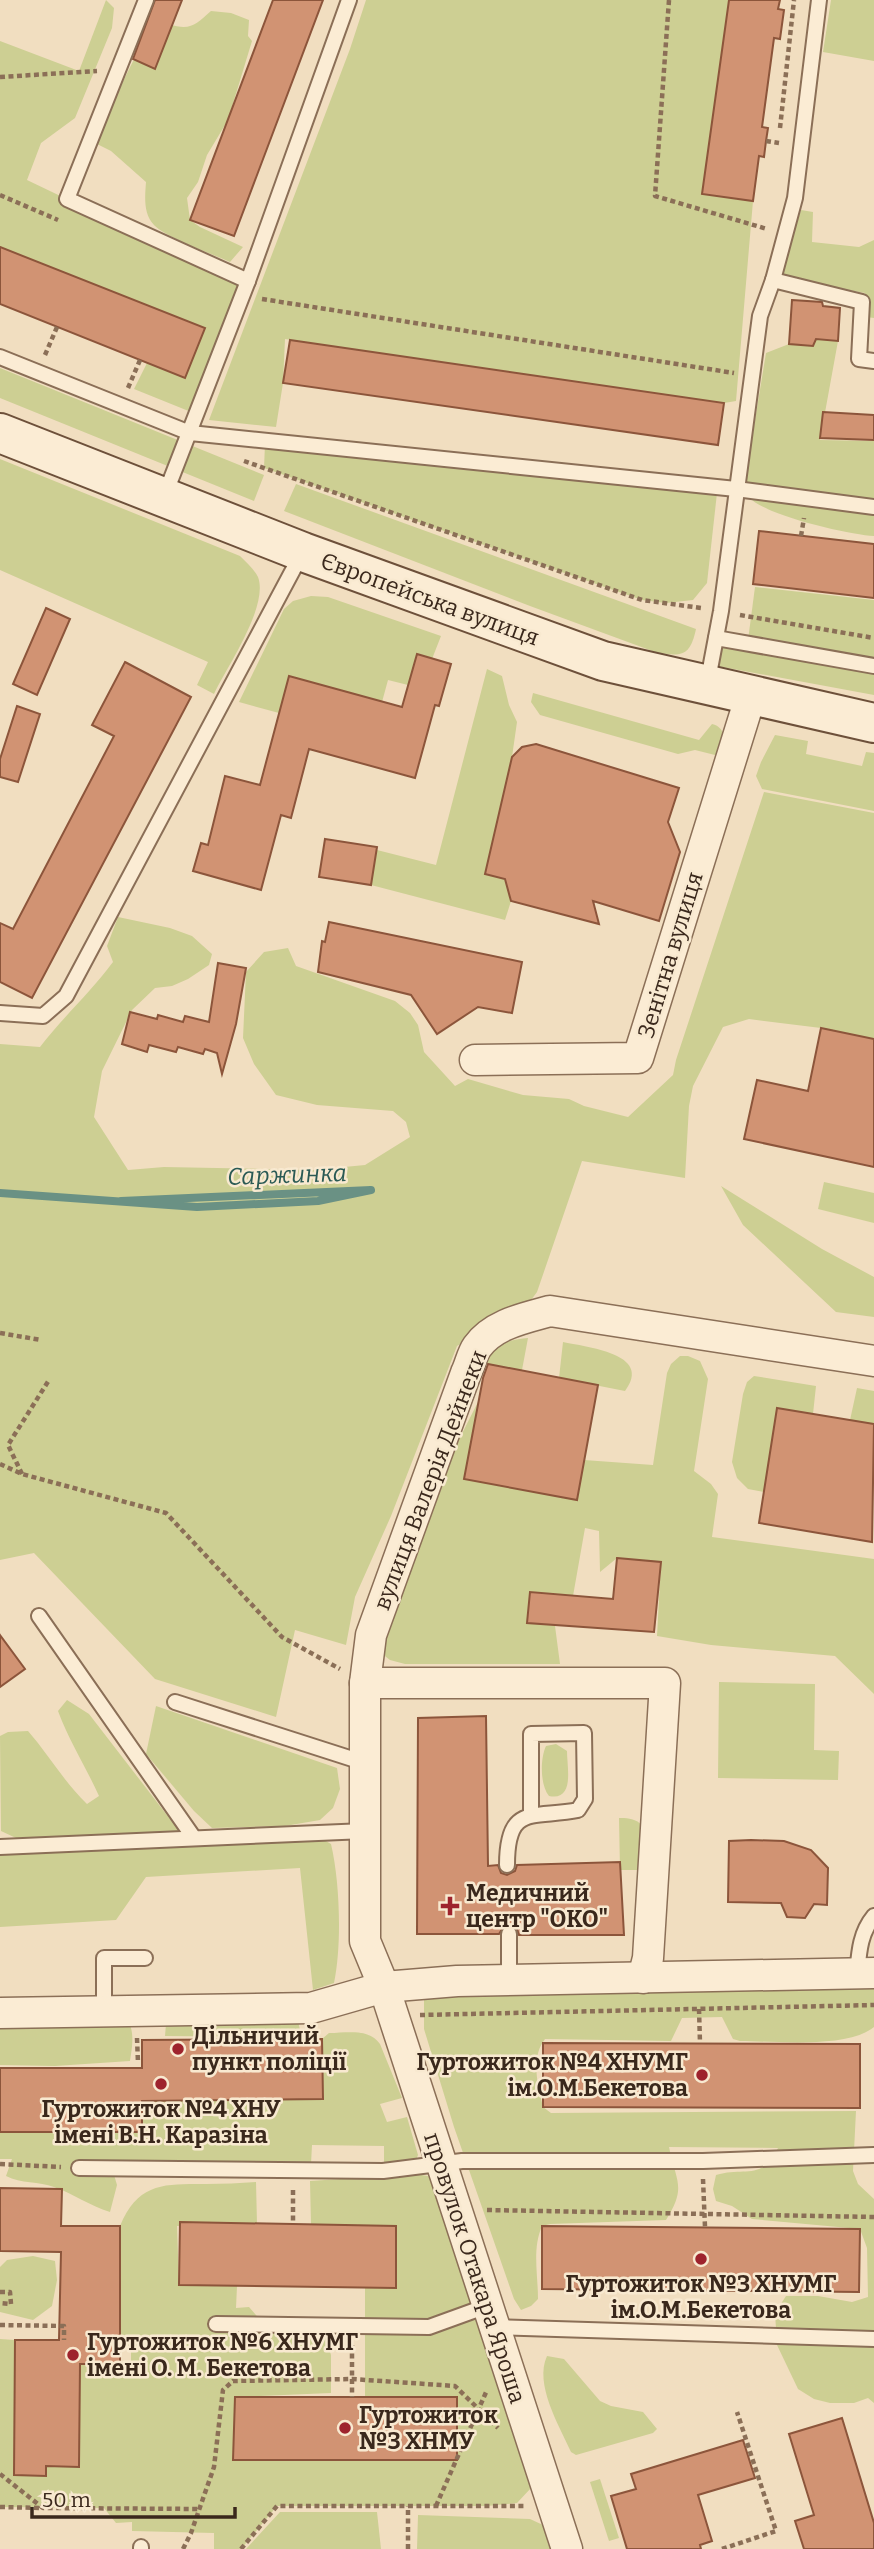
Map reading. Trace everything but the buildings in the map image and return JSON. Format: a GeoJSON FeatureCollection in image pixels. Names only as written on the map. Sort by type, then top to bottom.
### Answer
{"type":"FeatureCollection","features":[{"type":"Feature","properties":{"kind":"main road","name":"Європейська вулиця"},"geometry":{"type":"LineString","coordinates":[[0,433],[303,552],[603,661],[874,723]]}},
{"type":"Feature","properties":{"kind":"street","name":"Зенітна вулиця"},"geometry":{"type":"LineString","coordinates":[[475,1060],[638,1058],[751,695]]}},
{"type":"Feature","properties":{"kind":"street","name":"вулиця Валерія Дейнеки"},"geometry":{"type":"LineString","coordinates":[[384,1987],[365,1941],[365,1683],[371,1634],[477,1347],[489,1335],[515,1320],[550,1311],[874,1361]]}},
{"type":"Feature","properties":{"kind":"street"},"geometry":{"type":"LineString","coordinates":[[365,1683],[665,1683],[648,1958],[643,1978]]}},
{"type":"Feature","properties":{"kind":"street"},"geometry":{"type":"LineString","coordinates":[[0,2013],[311,2008],[384,1987],[457,1981],[866,1973]]}},
{"type":"Feature","properties":{"kind":"street","name":"провулок Отакара Яроша"},"geometry":{"type":"LineString","coordinates":[[384,1987],[567,2549]]}},
{"type":"Feature","properties":{"kind":"lane"},"geometry":{"type":"LineString","coordinates":[[146,0],[67,198],[248,281]]}},
{"type":"Feature","properties":{"kind":"lane"},"geometry":{"type":"LineString","coordinates":[[164,498],[248,281],[349,0]]}},
{"type":"Feature","properties":{"kind":"lane"},"geometry":{"type":"LineString","coordinates":[[706,685],[721,611],[760,316],[773,280],[795,198],[819,0]]}},
{"type":"Feature","properties":{"kind":"lane"},"geometry":{"type":"LineString","coordinates":[[773,280],[862,302],[859,359],[874,361]]}},
{"type":"Feature","properties":{"kind":"lane"},"geometry":{"type":"LineString","coordinates":[[0,357],[190,433],[736,489],[874,507]]}},
{"type":"Feature","properties":{"kind":"lane"},"geometry":{"type":"LineString","coordinates":[[0,1013],[43,1016],[66,996],[303,552]]}},
{"type":"Feature","properties":{"kind":"lane"},"geometry":{"type":"LineString","coordinates":[[716,638],[874,666]]}},
{"type":"Feature","properties":{"kind":"lane"},"geometry":{"type":"LineString","coordinates":[[38,1616],[194,1838]]}},
{"type":"Feature","properties":{"kind":"lane"},"geometry":{"type":"LineString","coordinates":[[175,1702],[365,1763]]}},
{"type":"Feature","properties":{"kind":"lane"},"geometry":{"type":"LineString","coordinates":[[507,1865],[508,1838],[522,1819],[531,1816],[540,1812],[563,1813],[578,1810],[585,1799],[584,1733],[531,1734],[531,1816]]}},
{"type":"Feature","properties":{"kind":"lane"},"geometry":{"type":"LineString","coordinates":[[0,1847],[365,1831]]}},
{"type":"Feature","properties":{"kind":"lane"},"geometry":{"type":"LineString","coordinates":[[866,1973],[861,1939],[874,1916]]}},
{"type":"Feature","properties":{"kind":"lane"},"geometry":{"type":"LineString","coordinates":[[509,1934],[509,1980]]}},
{"type":"Feature","properties":{"kind":"lane"},"geometry":{"type":"LineString","coordinates":[[104,2011],[104,1958],[145,1958]]}},
{"type":"Feature","properties":{"kind":"lane"},"geometry":{"type":"LineString","coordinates":[[79,2168],[383,2171],[462,2161],[703,2161],[874,2155]]}},
{"type":"Feature","properties":{"kind":"lane"},"geometry":{"type":"LineString","coordinates":[[216,2324],[429,2327],[491,2316],[874,2339]]}},
{"type":"Feature","properties":{"kind":"path"},"geometry":{"type":"LineString","coordinates":[[669,0],[656,196],[785,234]]}},
{"type":"Feature","properties":{"kind":"path"},"geometry":{"type":"LineString","coordinates":[[777,155],[794,0]]}},
{"type":"Feature","properties":{"kind":"path"},"geometry":{"type":"LineString","coordinates":[[782,23],[791,24]]}},
{"type":"Feature","properties":{"kind":"path"},"geometry":{"type":"LineString","coordinates":[[0,77],[118,69]]}},
{"type":"Feature","properties":{"kind":"path"},"geometry":{"type":"LineString","coordinates":[[766,141],[779,143]]}},
{"type":"Feature","properties":{"kind":"path"},"geometry":{"type":"LineString","coordinates":[[0,195],[64,222]]}},
{"type":"Feature","properties":{"kind":"path"},"geometry":{"type":"LineString","coordinates":[[770,229],[771,217]]}},
{"type":"Feature","properties":{"kind":"path"},"geometry":{"type":"LineString","coordinates":[[242,296],[752,375]]}},
{"type":"Feature","properties":{"kind":"path"},"geometry":{"type":"LineString","coordinates":[[44,359],[57,327]]}},
{"type":"Feature","properties":{"kind":"path"},"geometry":{"type":"LineString","coordinates":[[127,392],[139,360]]}},
{"type":"Feature","properties":{"kind":"path"},"geometry":{"type":"LineString","coordinates":[[241,460],[642,600],[874,638]]}},
{"type":"Feature","properties":{"kind":"path"},"geometry":{"type":"LineString","coordinates":[[801,536],[804,518]]}},
{"type":"Feature","properties":{"kind":"path"},"geometry":{"type":"LineString","coordinates":[[0,1333],[41,1340]]}},
{"type":"Feature","properties":{"kind":"path"},"geometry":{"type":"LineString","coordinates":[[22,1474],[8,1445],[49,1380]]}},
{"type":"Feature","properties":{"kind":"path"},"geometry":{"type":"LineString","coordinates":[[0,1464],[22,1474],[166,1513],[282,1637],[365,1683]]}},
{"type":"Feature","properties":{"kind":"path"},"geometry":{"type":"LineString","coordinates":[[394,2016],[874,2005]]}},
{"type":"Feature","properties":{"kind":"path"},"geometry":{"type":"LineString","coordinates":[[699,2009],[700,2043]]}},
{"type":"Feature","properties":{"kind":"path"},"geometry":{"type":"LineString","coordinates":[[137,2034],[138,2063]]}},
{"type":"Feature","properties":{"kind":"path"},"geometry":{"type":"LineString","coordinates":[[703,2161],[705,2227]]}},
{"type":"Feature","properties":{"kind":"path"},"geometry":{"type":"LineString","coordinates":[[0,2164],[79,2168]]}},
{"type":"Feature","properties":{"kind":"path"},"geometry":{"type":"LineString","coordinates":[[293,2170],[293,2224]]}},
{"type":"Feature","properties":{"kind":"path"},"geometry":{"type":"LineString","coordinates":[[479,2210],[874,2217]]}},
{"type":"Feature","properties":{"kind":"path"},"geometry":{"type":"LineString","coordinates":[[0,2292],[10,2292],[10,2304],[0,2303]]}},
{"type":"Feature","properties":{"kind":"path"},"geometry":{"type":"LineString","coordinates":[[0,2325],[64,2326],[64,2340]]}},
{"type":"Feature","properties":{"kind":"path"},"geometry":{"type":"LineString","coordinates":[[352,2326],[352,2397]]}},
{"type":"Feature","properties":{"kind":"path"},"geometry":{"type":"LineString","coordinates":[[436,2506],[460,2457],[478,2408],[503,2359]]}},
{"type":"Feature","properties":{"kind":"path"},"geometry":{"type":"LineString","coordinates":[[183,2549],[214,2467],[223,2390],[233,2381],[352,2379],[455,2386],[501,2432]]}},
{"type":"Feature","properties":{"kind":"path"},"geometry":{"type":"LineString","coordinates":[[722,2549],[776,2531],[737,2412]]}},
{"type":"Feature","properties":{"kind":"path"},"geometry":{"type":"LineString","coordinates":[[0,2474],[43,2508]]}},
{"type":"Feature","properties":{"kind":"path"},"geometry":{"type":"LineString","coordinates":[[241,2549],[277,2506],[552,2505]]}},
{"type":"Feature","properties":{"kind":"path"},"geometry":{"type":"LineString","coordinates":[[408,2506],[408,2549]]}},
{"type":"Feature","properties":{"kind":"path"},"geometry":{"type":"LineString","coordinates":[[0,2507],[200,2509]]}},
{"type":"Feature","properties":{"kind":"green space"},"geometry":{"type":"Polygon","coordinates":[[[106,0],[114,8],[112,28],[75,118],[41,143],[27,180],[242,283],[191,412],[134,389],[147,363],[205,328],[0,247],[0,41],[79,71],[106,0]]]}},
{"type":"Feature","properties":{"kind":"green space"},"geometry":{"type":"Polygon","coordinates":[[[366,0],[729,0],[703,187],[708,195],[753,201],[736,401],[724,403],[285,339],[283,383],[276,427],[209,420],[350,49],[366,0]]]}},
{"type":"Feature","properties":{"kind":"green space"},"geometry":{"type":"Polygon","coordinates":[[[831,0],[874,0],[874,61],[823,52],[831,0]]]}},
{"type":"Feature","properties":{"kind":"green space"},"geometry":{"type":"Polygon","coordinates":[[[211,11],[231,13],[249,20],[248,36],[252,41],[228,120],[207,155],[198,182],[187,198],[190,220],[243,247],[230,262],[179,240],[154,225],[146,210],[146,182],[111,151],[97,144],[140,50],[168,24],[187,27],[211,11]]]}},
{"type":"Feature","properties":{"kind":"green space"},"geometry":{"type":"Polygon","coordinates":[[[801,210],[813,212],[812,242],[859,247],[874,240],[874,318],[866,317],[865,293],[802,282],[780,275],[801,210]]]}},
{"type":"Feature","properties":{"kind":"green space"},"geometry":{"type":"Polygon","coordinates":[[[816,339],[838,341],[820,440],[874,441],[874,536],[828,528],[771,511],[749,497],[744,487],[766,353],[789,344],[813,346],[816,339]]]}},
{"type":"Feature","properties":{"kind":"green space"},"geometry":{"type":"Polygon","coordinates":[[[0,368],[264,475],[254,501],[0,398],[0,368]]]}},
{"type":"Feature","properties":{"kind":"green space"},"geometry":{"type":"Polygon","coordinates":[[[265,444],[717,493],[707,583],[693,600],[666,603],[642,600],[264,468],[265,444]]]}},
{"type":"Feature","properties":{"kind":"green space"},"geometry":{"type":"Polygon","coordinates":[[[0,459],[240,556],[250,566],[258,577],[258,604],[245,636],[214,694],[197,685],[208,662],[0,570],[0,459]]]}},
{"type":"Feature","properties":{"kind":"green space"},"geometry":{"type":"Polygon","coordinates":[[[296,484],[696,629],[694,638],[683,653],[655,652],[284,511],[296,484]]]}},
{"type":"Feature","properties":{"kind":"green space"},"geometry":{"type":"Polygon","coordinates":[[[755,587],[874,600],[874,662],[748,640],[755,587]]]}},
{"type":"Feature","properties":{"kind":"green space"},"geometry":{"type":"Polygon","coordinates":[[[311,596],[328,597],[441,636],[432,659],[408,685],[388,680],[382,702],[279,713],[239,702],[284,609],[293,601],[311,596]]]}},
{"type":"Feature","properties":{"kind":"green space"},"geometry":{"type":"Polygon","coordinates":[[[723,645],[874,668],[874,695],[717,666],[723,645]]]}},
{"type":"Feature","properties":{"kind":"green space"},"geometry":{"type":"Polygon","coordinates":[[[487,669],[502,676],[509,705],[517,722],[512,757],[485,874],[505,879],[511,901],[505,920],[371,885],[377,850],[436,865],[487,669]]]}},
{"type":"Feature","properties":{"kind":"green space"},"geometry":{"type":"Polygon","coordinates":[[[533,693],[699,740],[712,724],[723,733],[727,758],[695,750],[678,754],[540,715],[531,702],[533,693]]]}},
{"type":"Feature","properties":{"kind":"green space"},"geometry":{"type":"Polygon","coordinates":[[[775,735],[808,741],[806,754],[862,766],[866,752],[874,753],[874,811],[762,789],[756,776],[775,735]]]}},
{"type":"Feature","properties":{"kind":"green space"},"geometry":{"type":"Polygon","coordinates":[[[764,792],[874,813],[874,1039],[821,1028],[749,1019],[723,1027],[693,1086],[689,1106],[685,1178],[582,1161],[537,1292],[528,1304],[457,1346],[391,1516],[355,1597],[346,1645],[295,1630],[276,1717],[155,1679],[34,1553],[0,1560],[0,1044],[40,1047],[113,962],[107,946],[118,917],[170,928],[192,936],[212,954],[209,965],[172,986],[155,988],[132,1010],[102,1071],[94,1117],[128,1170],[164,1167],[313,1170],[365,1165],[410,1137],[406,1122],[393,1111],[317,1105],[276,1095],[254,1064],[243,1038],[246,972],[264,952],[288,948],[296,966],[395,1001],[410,1013],[418,1025],[424,1052],[455,1086],[468,1079],[523,1095],[569,1099],[584,1106],[628,1117],[673,1075],[764,792]]]}},
{"type":"Feature","properties":{"kind":"green space"},"geometry":{"type":"Polygon","coordinates":[[[824,1182],[874,1193],[874,1223],[818,1209],[824,1182]]]}},
{"type":"Feature","properties":{"kind":"green space"},"geometry":{"type":"Polygon","coordinates":[[[721,1186],[822,1249],[874,1277],[874,1317],[836,1312],[743,1225],[721,1186]]]}},
{"type":"Feature","properties":{"kind":"green space"},"geometry":{"type":"Polygon","coordinates":[[[528,1338],[522,1370],[486,1364],[492,1352],[502,1344],[528,1338]]]}},
{"type":"Feature","properties":{"kind":"green space"},"geometry":{"type":"Polygon","coordinates":[[[563,1342],[600,1350],[624,1360],[631,1368],[632,1378],[625,1391],[559,1378],[563,1342]]]}},
{"type":"Feature","properties":{"kind":"green space"},"geometry":{"type":"Polygon","coordinates":[[[680,1356],[700,1361],[708,1379],[694,1471],[711,1484],[718,1494],[712,1537],[874,1559],[874,1694],[835,1656],[711,1645],[657,1636],[661,1562],[617,1558],[600,1572],[599,1531],[585,1528],[573,1596],[559,1595],[555,1626],[560,1664],[405,1664],[390,1660],[381,1653],[383,1629],[439,1479],[479,1400],[464,1479],[577,1500],[584,1460],[653,1465],[667,1373],[671,1364],[680,1356]]]}},
{"type":"Feature","properties":{"kind":"green space"},"geometry":{"type":"Polygon","coordinates":[[[754,1376],[816,1386],[813,1414],[777,1408],[764,1492],[748,1489],[737,1478],[732,1462],[743,1394],[747,1382],[754,1376]]]}},
{"type":"Feature","properties":{"kind":"green space"},"geometry":{"type":"Polygon","coordinates":[[[857,1388],[874,1391],[874,1424],[850,1420],[857,1388]]]}},
{"type":"Feature","properties":{"kind":"green space"},"geometry":{"type":"Polygon","coordinates":[[[719,1682],[815,1684],[814,1750],[839,1751],[838,1780],[718,1778],[719,1682]]]}},
{"type":"Feature","properties":{"kind":"green space"},"geometry":{"type":"Polygon","coordinates":[[[67,1700],[89,1714],[180,1832],[127,1837],[16,1838],[1,1831],[0,1736],[8,1732],[28,1731],[87,1804],[99,1796],[58,1711],[67,1700]]]}},
{"type":"Feature","properties":{"kind":"green space"},"geometry":{"type":"Polygon","coordinates":[[[156,1706],[337,1768],[340,1789],[333,1808],[320,1820],[285,1826],[212,1828],[194,1811],[146,1754],[156,1706]]]}},
{"type":"Feature","properties":{"kind":"green space"},"geometry":{"type":"Polygon","coordinates":[[[556,1744],[567,1751],[568,1782],[563,1793],[549,1796],[543,1779],[543,1758],[546,1746],[556,1744]]]}},
{"type":"Feature","properties":{"kind":"green space"},"geometry":{"type":"Polygon","coordinates":[[[619,1818],[631,1819],[643,1827],[645,1842],[641,1870],[620,1870],[619,1818]]]}},
{"type":"Feature","properties":{"kind":"green space"},"geometry":{"type":"Polygon","coordinates":[[[319,1837],[331,1844],[339,1932],[334,1983],[313,1990],[300,1868],[146,1877],[116,1920],[0,1927],[0,1853],[319,1837]]]}},
{"type":"Feature","properties":{"kind":"green space"},"geometry":{"type":"Polygon","coordinates":[[[869,1984],[874,1988],[874,2027],[847,2038],[810,2042],[740,2041],[733,2039],[722,2017],[682,2018],[671,2041],[545,2039],[540,2047],[536,2072],[543,2107],[551,2113],[856,2111],[853,2171],[858,2184],[874,2199],[874,2403],[868,2398],[854,2403],[830,2403],[814,2399],[798,2389],[777,2345],[775,2313],[786,2296],[818,2296],[852,2302],[868,2297],[867,2248],[860,2229],[752,2219],[732,2206],[716,2201],[713,2189],[716,2175],[759,2169],[772,2159],[778,2148],[669,2147],[678,2192],[666,2220],[542,2226],[536,2253],[538,2299],[521,2310],[514,2299],[454,2127],[424,2029],[424,2000],[441,1993],[869,1984]]]}},
{"type":"Feature","properties":{"kind":"green space"},"geometry":{"type":"Polygon","coordinates":[[[0,2019],[128,2020],[132,2035],[130,2061],[55,2066],[0,2065],[0,2019]]]}},
{"type":"Feature","properties":{"kind":"green space"},"geometry":{"type":"Polygon","coordinates":[[[298,2021],[300,2030],[295,2036],[287,2037],[165,2036],[166,2024],[298,2021]]]}},
{"type":"Feature","properties":{"kind":"green space"},"geometry":{"type":"Polygon","coordinates":[[[329,2033],[364,2033],[380,2044],[402,2098],[380,2104],[387,2122],[407,2117],[418,2155],[416,2160],[384,2164],[384,2146],[312,2145],[311,2164],[110,2161],[117,2185],[110,2212],[54,2187],[6,2176],[12,2159],[0,2159],[0,2132],[142,2132],[142,2101],[322,2099],[322,2039],[329,2033]]]}},
{"type":"Feature","properties":{"kind":"green space"},"geometry":{"type":"Polygon","coordinates":[[[415,2174],[428,2176],[435,2182],[531,2488],[517,2503],[487,2506],[277,2506],[241,2549],[214,2549],[214,2533],[132,2531],[132,2522],[116,2523],[104,2508],[0,2507],[0,2339],[15,2340],[14,2475],[45,2476],[46,2466],[79,2467],[68,2364],[131,2364],[131,2347],[120,2346],[120,2226],[135,2201],[144,2193],[154,2188],[178,2184],[256,2182],[257,2224],[177,2226],[179,2285],[237,2286],[236,2308],[249,2307],[270,2331],[281,2333],[307,2329],[325,2335],[331,2355],[331,2393],[235,2397],[233,2459],[457,2460],[457,2397],[365,2397],[365,2288],[396,2288],[396,2226],[311,2224],[310,2181],[415,2174]]]}},
{"type":"Feature","properties":{"kind":"green space"},"geometry":{"type":"Polygon","coordinates":[[[33,2256],[55,2261],[57,2280],[52,2306],[33,2320],[0,2312],[0,2267],[7,2260],[33,2256]]]}},
{"type":"Feature","properties":{"kind":"green space"},"geometry":{"type":"Polygon","coordinates":[[[547,2356],[564,2359],[600,2401],[611,2406],[643,2412],[657,2429],[653,2433],[576,2455],[571,2452],[546,2392],[544,2367],[547,2356]]]}},
{"type":"Feature","properties":{"kind":"green space"},"geometry":{"type":"Polygon","coordinates":[[[600,2479],[619,2538],[609,2541],[590,2482],[600,2479]]]}},
{"type":"Feature","properties":{"kind":"green space"},"geometry":{"type":"Polygon","coordinates":[[[280,2512],[377,2512],[381,2549],[246,2549],[280,2512]]]}},
{"type":"Feature","properties":{"kind":"green space"},"geometry":{"type":"Polygon","coordinates":[[[418,2515],[530,2519],[543,2525],[550,2549],[417,2549],[418,2515]]]}},
{"type":"Feature","properties":{"kind":"waterway","name":"Саржинка"},"geometry":{"type":"LineString","coordinates":[[0,1193],[197,1207],[318,1201],[371,1190],[121,1201]]}},
{"type":"Feature","properties":{"kind":"place","name":"Медичний центр \"ОКО\""},"geometry":{"type":"Point","coordinates":[450,1906]}},
{"type":"Feature","properties":{"kind":"place","name":"Дільничий пункт поліції"},"geometry":{"type":"Point","coordinates":[178,2049]}},
{"type":"Feature","properties":{"kind":"place","name":"Гуртожиток №4 ХНУМГ ім.О.М.Бекетова"},"geometry":{"type":"Point","coordinates":[702,2075]}},
{"type":"Feature","properties":{"kind":"place","name":"Гуртожиток №4 ХНУ імені В.Н. Каразіна"},"geometry":{"type":"Point","coordinates":[161,2084]}},
{"type":"Feature","properties":{"kind":"place","name":"Гуртожиток №3 ХНУМГ ім.О.М.Бекетова"},"geometry":{"type":"Point","coordinates":[701,2259]}},
{"type":"Feature","properties":{"kind":"place","name":"Гуртожиток №6 ХНУМГ імені О. М. Бекетова"},"geometry":{"type":"Point","coordinates":[73,2355]}},
{"type":"Feature","properties":{"kind":"place","name":"Гуртожиток №3 ХНМУ"},"geometry":{"type":"Point","coordinates":[345,2428]}}]}
